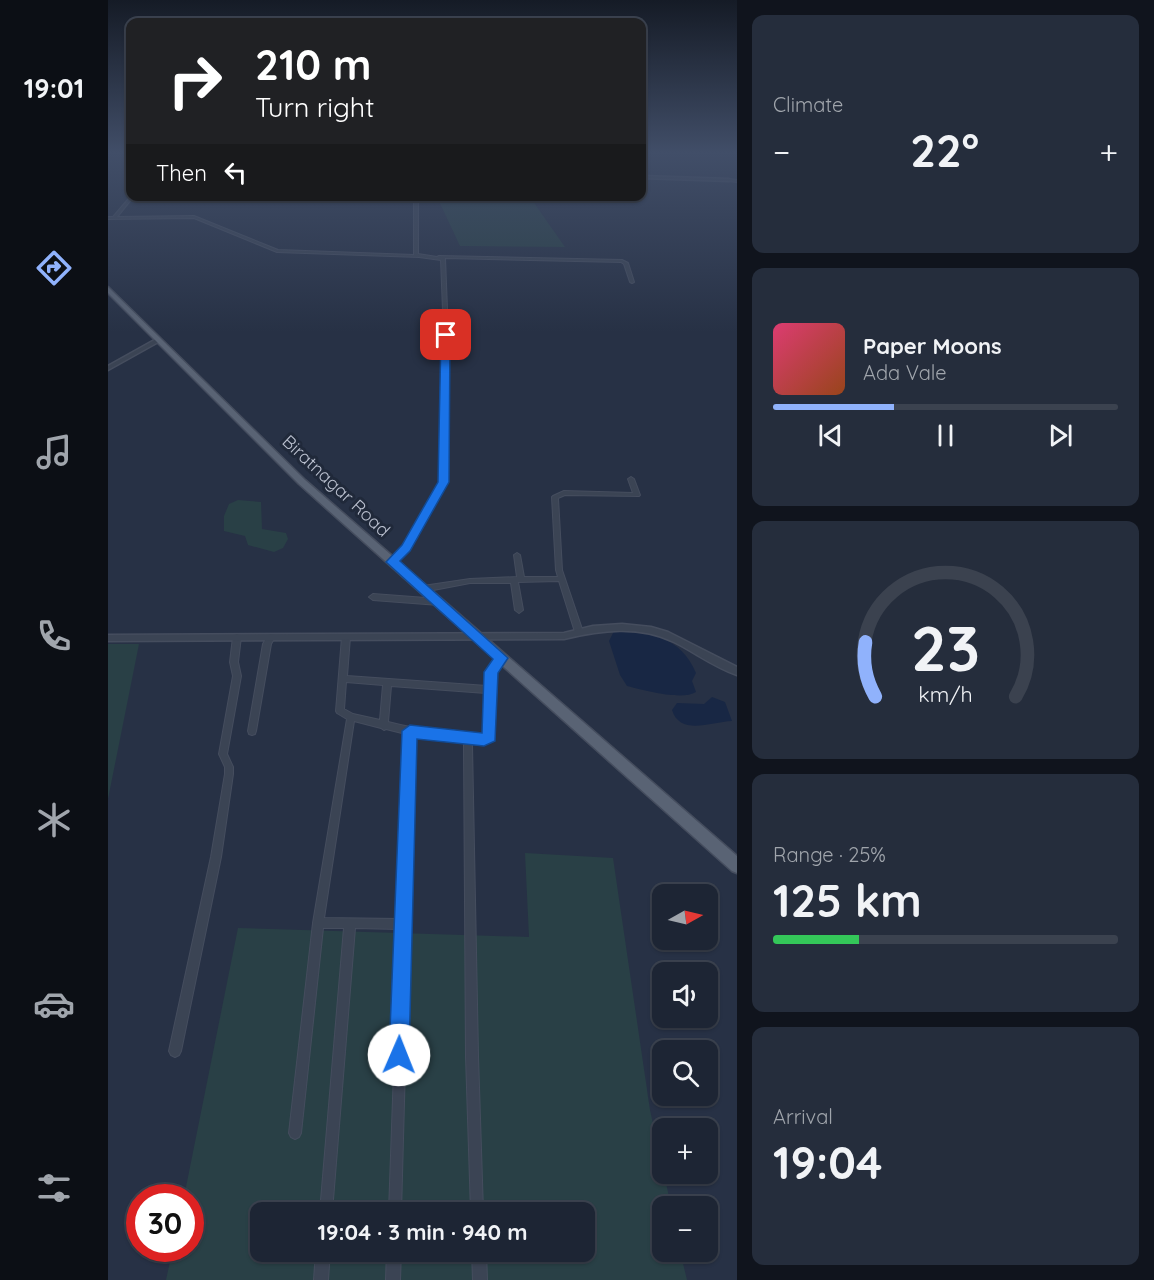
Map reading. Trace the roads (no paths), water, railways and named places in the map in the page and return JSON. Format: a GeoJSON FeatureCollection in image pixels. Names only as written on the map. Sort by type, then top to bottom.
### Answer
{"type":"FeatureCollection","features":[{"type":"Feature","properties":{"kind":"main road","name":"Biratnagar Road"},"geometry":{"type":"LineString","coordinates":[[108,289],[303,482],[737,866]]}},
{"type":"Feature","properties":{"kind":"street"},"geometry":{"type":"LineString","coordinates":[[115,217],[120,212]]}},
{"type":"Feature","properties":{"kind":"street"},"geometry":{"type":"LineString","coordinates":[[416,212],[417,256]]}},
{"type":"Feature","properties":{"kind":"street"},"geometry":{"type":"LineString","coordinates":[[108,218],[194,216],[277,251],[622,261],[626,263],[632,282]]}},
{"type":"Feature","properties":{"kind":"street"},"geometry":{"type":"LineString","coordinates":[[392,562],[406,548],[444,482],[446,335],[443,259],[439,257]]}},
{"type":"Feature","properties":{"kind":"street"},"geometry":{"type":"LineString","coordinates":[[108,368],[158,340]]}},
{"type":"Feature","properties":{"kind":"street"},"geometry":{"type":"LineString","coordinates":[[579,632],[561,579],[555,497],[564,493],[637,495],[631,479]]}},
{"type":"Feature","properties":{"kind":"street"},"geometry":{"type":"LineString","coordinates":[[517,555],[519,610]]}},
{"type":"Feature","properties":{"kind":"street"},"geometry":{"type":"LineString","coordinates":[[423,589],[470,581],[561,579]]}},
{"type":"Feature","properties":{"kind":"street"},"geometry":{"type":"LineString","coordinates":[[373,597],[439,602]]}},
{"type":"Feature","properties":{"kind":"street"},"geometry":{"type":"LineString","coordinates":[[108,638],[564,636],[579,632],[640,626],[677,640],[698,654],[737,670]]}},
{"type":"Feature","properties":{"kind":"street"},"geometry":{"type":"LineString","coordinates":[[175,1051],[216,857],[229,774],[229,767],[223,754],[237,676],[234,662],[237,637]]}},
{"type":"Feature","properties":{"kind":"street"},"geometry":{"type":"LineString","coordinates":[[252,731],[267,644],[271,637]]}},
{"type":"Feature","properties":{"kind":"street"},"geometry":{"type":"LineString","coordinates":[[346,637],[340,711],[351,717],[410,731],[484,740],[489,736],[491,672],[501,658]]}},
{"type":"Feature","properties":{"kind":"street"},"geometry":{"type":"LineString","coordinates":[[343,679],[492,690]]}},
{"type":"Feature","properties":{"kind":"street"},"geometry":{"type":"LineString","coordinates":[[384,726],[387,682]]}},
{"type":"Feature","properties":{"kind":"street"},"geometry":{"type":"LineString","coordinates":[[295,1132],[318,923],[351,717]]}},
{"type":"Feature","properties":{"kind":"street"},"geometry":{"type":"LineString","coordinates":[[395,1202],[402,924],[410,731]]}},
{"type":"Feature","properties":{"kind":"street"},"geometry":{"type":"LineString","coordinates":[[471,739],[468,745],[468,798],[477,1202]]}},
{"type":"Feature","properties":{"kind":"street"},"geometry":{"type":"LineString","coordinates":[[318,923],[402,924]]}},
{"type":"Feature","properties":{"kind":"street"},"geometry":{"type":"LineString","coordinates":[[327,1202],[350,923]]}},
{"type":"Feature","properties":{"kind":"street"},"geometry":{"type":"LineString","coordinates":[[321,1280],[322,1262]]}},
{"type":"Feature","properties":{"kind":"street"},"geometry":{"type":"LineString","coordinates":[[393,1280],[394,1262]]}},
{"type":"Feature","properties":{"kind":"street"},"geometry":{"type":"LineString","coordinates":[[479,1262],[480,1280]]}},
{"type":"Feature","properties":{"kind":"water"},"geometry":{"type":"Polygon","coordinates":[[[614,631],[640,632],[663,638],[673,644],[690,661],[696,673],[692,681],[696,692],[672,695],[627,686],[620,675],[609,641],[614,631]]]}},
{"type":"Feature","properties":{"kind":"water"},"geometry":{"type":"Polygon","coordinates":[[[712,697],[725,702],[732,721],[689,725],[676,718],[672,710],[677,703],[704,704],[712,697]]]}}]}
